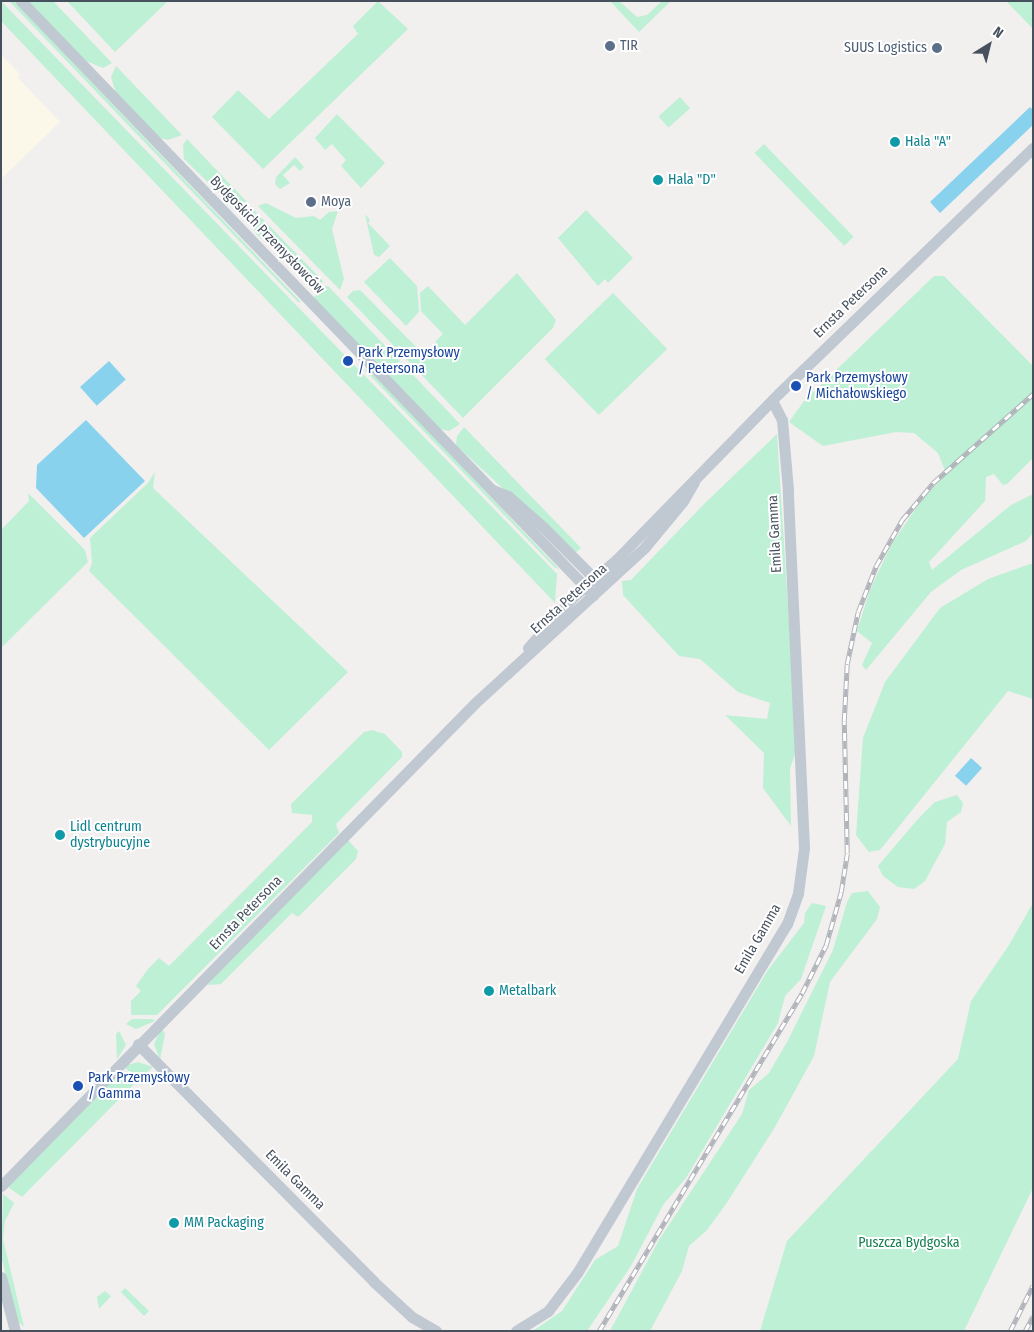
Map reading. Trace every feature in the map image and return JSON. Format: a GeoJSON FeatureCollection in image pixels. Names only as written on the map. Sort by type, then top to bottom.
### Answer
{"type":"FeatureCollection","features":[{"type":"Feature","properties":{"kind":"street","name":"Bydgoskich Przemysłowców"},"geometry":{"type":"LineString","coordinates":[[21,1],[491,489],[594,587]]}},
{"type":"Feature","properties":{"kind":"street","name":"Ernsta Petersona"},"geometry":{"type":"LineString","coordinates":[[1,1186],[138,1044],[516,664],[594,587],[615,578],[652,540],[694,482],[772,400],[1033,148]]}},
{"type":"Feature","properties":{"kind":"street","name":"Emila Gamma"},"geometry":{"type":"LineString","coordinates":[[516,1331],[548,1311],[572,1280],[786,924],[798,893],[804,848],[789,506],[782,420],[772,400]]}},
{"type":"Feature","properties":{"kind":"street","name":"Emila Gamma"},"geometry":{"type":"LineString","coordinates":[[138,1044],[374,1282],[412,1317],[436,1331]]}},
{"type":"Feature","properties":{"kind":"street"},"geometry":{"type":"LineString","coordinates":[[1,1277],[15,1331]]}},
{"type":"Feature","properties":{"kind":"shaded area"},"geometry":{"type":"Polygon","coordinates":[[[1,55],[20,74],[17,77],[60,122],[1,179],[1,55]]]}},
{"type":"Feature","properties":{"kind":"green space"},"geometry":{"type":"Polygon","coordinates":[[[1,1],[557,574],[555,603],[1,21],[1,1]]]}},
{"type":"Feature","properties":{"kind":"green space"},"geometry":{"type":"Polygon","coordinates":[[[9,1],[14,1],[301,302],[298,302],[9,1]]]}},
{"type":"Feature","properties":{"kind":"green space"},"geometry":{"type":"Polygon","coordinates":[[[28,1],[53,1],[112,63],[103,68],[86,61],[28,1]]]}},
{"type":"Feature","properties":{"kind":"green space"},"geometry":{"type":"Polygon","coordinates":[[[67,1],[168,1],[115,52],[67,1]]]}},
{"type":"Feature","properties":{"kind":"green space"},"geometry":{"type":"Polygon","coordinates":[[[378,1],[408,29],[263,169],[212,117],[238,90],[269,119],[358,34],[353,26],[378,1]]]}},
{"type":"Feature","properties":{"kind":"green space"},"geometry":{"type":"Polygon","coordinates":[[[610,1],[619,1],[637,17],[647,15],[662,1],[671,1],[639,32],[610,1]]]}},
{"type":"Feature","properties":{"kind":"green space"},"geometry":{"type":"Polygon","coordinates":[[[1006,1],[1033,1],[1033,29],[1006,1]]]}},
{"type":"Feature","properties":{"kind":"green space"},"geometry":{"type":"Polygon","coordinates":[[[116,66],[182,135],[168,140],[160,138],[116,93],[111,77],[116,66]]]}},
{"type":"Feature","properties":{"kind":"green space"},"geometry":{"type":"Polygon","coordinates":[[[680,97],[690,108],[668,128],[658,116],[680,97]]]}},
{"type":"Feature","properties":{"kind":"green space"},"geometry":{"type":"Polygon","coordinates":[[[337,114],[385,163],[361,188],[341,166],[346,160],[332,144],[325,150],[315,138],[337,114]]]}},
{"type":"Feature","properties":{"kind":"green space"},"geometry":{"type":"Polygon","coordinates":[[[187,139],[247,202],[234,204],[220,194],[184,159],[183,145],[187,139]]]}},
{"type":"Feature","properties":{"kind":"green space"},"geometry":{"type":"Polygon","coordinates":[[[764,144],[854,237],[844,246],[755,153],[764,144]]]}},
{"type":"Feature","properties":{"kind":"green space"},"geometry":{"type":"Polygon","coordinates":[[[295,157],[304,167],[300,171],[294,165],[283,175],[290,183],[280,189],[275,184],[276,177],[295,157]]]}},
{"type":"Feature","properties":{"kind":"green space"},"geometry":{"type":"Polygon","coordinates":[[[266,203],[296,218],[314,216],[320,220],[329,212],[338,211],[332,229],[344,279],[340,290],[258,206],[266,203]]]}},
{"type":"Feature","properties":{"kind":"green space"},"geometry":{"type":"Polygon","coordinates":[[[254,210],[323,281],[318,289],[284,257],[282,252],[280,253],[257,235],[250,222],[254,210]]]}},
{"type":"Feature","properties":{"kind":"green space"},"geometry":{"type":"Polygon","coordinates":[[[586,210],[633,258],[608,283],[605,279],[598,286],[558,238],[586,210]]]}},
{"type":"Feature","properties":{"kind":"green space"},"geometry":{"type":"Polygon","coordinates":[[[365,214],[370,220],[368,223],[390,246],[379,257],[374,255],[365,214]]]}},
{"type":"Feature","properties":{"kind":"green space"},"geometry":{"type":"Polygon","coordinates":[[[390,258],[417,286],[419,312],[406,326],[364,282],[390,258]]]}},
{"type":"Feature","properties":{"kind":"green space"},"geometry":{"type":"Polygon","coordinates":[[[517,273],[556,320],[553,328],[463,418],[347,297],[353,291],[360,290],[429,360],[438,346],[435,342],[443,334],[421,311],[420,293],[428,286],[465,325],[517,273]]]}},
{"type":"Feature","properties":{"kind":"green space"},"geometry":{"type":"Polygon","coordinates":[[[934,276],[944,276],[1033,366],[1033,458],[1007,484],[1003,485],[994,474],[986,477],[985,501],[929,562],[932,570],[1011,505],[1033,494],[1033,533],[1026,541],[961,570],[931,592],[866,670],[862,665],[872,643],[857,631],[870,590],[891,545],[921,501],[945,475],[944,468],[938,453],[914,433],[896,432],[823,446],[789,422],[804,401],[934,276]]]}},
{"type":"Feature","properties":{"kind":"green space"},"geometry":{"type":"Polygon","coordinates":[[[326,286],[460,424],[449,431],[440,429],[313,298],[326,286]]]}},
{"type":"Feature","properties":{"kind":"green space"},"geometry":{"type":"Polygon","coordinates":[[[613,293],[667,349],[599,415],[545,359],[613,293]]]}},
{"type":"Feature","properties":{"kind":"green space"},"geometry":{"type":"Polygon","coordinates":[[[363,368],[379,379],[559,569],[554,567],[363,368]]]}},
{"type":"Feature","properties":{"kind":"green space"},"geometry":{"type":"Polygon","coordinates":[[[464,427],[581,548],[574,554],[456,445],[457,436],[464,427]]]}},
{"type":"Feature","properties":{"kind":"green space"},"geometry":{"type":"Polygon","coordinates":[[[777,434],[797,748],[790,769],[791,826],[763,788],[764,753],[725,715],[767,719],[770,703],[738,692],[700,659],[679,656],[623,595],[622,581],[631,580],[705,503],[777,434]]]}},
{"type":"Feature","properties":{"kind":"green space"},"geometry":{"type":"Polygon","coordinates":[[[155,472],[153,488],[348,672],[269,750],[89,571],[92,563],[90,538],[148,483],[155,472]]]}},
{"type":"Feature","properties":{"kind":"green space"},"geometry":{"type":"Polygon","coordinates":[[[28,493],[85,550],[88,562],[1,648],[1,530],[29,501],[28,493]]]}},
{"type":"Feature","properties":{"kind":"green space"},"geometry":{"type":"Polygon","coordinates":[[[1033,563],[1033,699],[1008,691],[880,850],[869,852],[856,835],[863,738],[885,682],[940,608],[988,579],[1033,563]]]}},
{"type":"Feature","properties":{"kind":"green space"},"geometry":{"type":"Polygon","coordinates":[[[372,730],[385,734],[402,752],[402,757],[336,824],[339,833],[157,1015],[131,1015],[131,1001],[141,991],[136,986],[148,969],[159,958],[169,966],[312,822],[312,815],[292,813],[291,804],[364,732],[372,730]]]}},
{"type":"Feature","properties":{"kind":"green space"},"geometry":{"type":"Polygon","coordinates":[[[957,795],[963,803],[961,812],[947,822],[945,844],[925,881],[914,889],[898,887],[883,876],[878,866],[917,820],[935,802],[957,795]]]}},
{"type":"Feature","properties":{"kind":"green space"},"geometry":{"type":"Polygon","coordinates":[[[347,839],[358,851],[356,859],[298,917],[292,913],[221,984],[208,985],[220,968],[347,839]]]}},
{"type":"Feature","properties":{"kind":"green space"},"geometry":{"type":"Polygon","coordinates":[[[868,891],[880,907],[877,919],[830,982],[814,1056],[775,1127],[726,1204],[707,1230],[689,1246],[682,1271],[650,1331],[610,1331],[659,1240],[742,1114],[749,1090],[769,1073],[787,1042],[833,950],[847,902],[852,893],[868,891]]]}},
{"type":"Feature","properties":{"kind":"green space"},"geometry":{"type":"Polygon","coordinates":[[[812,903],[826,906],[801,979],[785,996],[778,1023],[686,1178],[663,1205],[631,1266],[587,1331],[533,1331],[562,1311],[595,1260],[618,1246],[637,1189],[768,970],[804,923],[805,913],[812,903]]]}},
{"type":"Feature","properties":{"kind":"green space","name":"Puszcza Bydgoska"},"geometry":{"type":"Polygon","coordinates":[[[1033,903],[1033,1188],[964,1331],[760,1331],[787,1241],[958,1059],[971,1001],[1009,945],[1033,903]]]}},
{"type":"Feature","properties":{"kind":"green space"},"geometry":{"type":"Polygon","coordinates":[[[132,1019],[152,1019],[155,1021],[136,1029],[126,1024],[132,1019]]]}},
{"type":"Feature","properties":{"kind":"green space"},"geometry":{"type":"Polygon","coordinates":[[[161,1027],[165,1034],[160,1060],[154,1044],[161,1027]]]}},
{"type":"Feature","properties":{"kind":"green space"},"geometry":{"type":"Polygon","coordinates":[[[119,1031],[126,1045],[117,1059],[116,1034],[119,1031]]]}},
{"type":"Feature","properties":{"kind":"green space"},"geometry":{"type":"Polygon","coordinates":[[[138,1062],[153,1067],[137,1081],[124,1066],[138,1062]]]}},
{"type":"Feature","properties":{"kind":"green space"},"geometry":{"type":"Polygon","coordinates":[[[120,1070],[135,1083],[22,1197],[8,1187],[120,1070]]]}},
{"type":"Feature","properties":{"kind":"green space"},"geometry":{"type":"Polygon","coordinates":[[[3,1194],[14,1203],[5,1221],[3,1239],[24,1327],[17,1321],[1,1255],[3,1194]]]}},
{"type":"Feature","properties":{"kind":"green space"},"geometry":{"type":"Polygon","coordinates":[[[125,1288],[149,1311],[144,1316],[121,1292],[125,1288]]]}},
{"type":"Feature","properties":{"kind":"green space"},"geometry":{"type":"Polygon","coordinates":[[[105,1291],[111,1296],[99,1309],[97,1297],[105,1291]]]}},
{"type":"Feature","properties":{"kind":"water"},"geometry":{"type":"Polygon","coordinates":[[[1030,107],[1033,110],[1033,125],[940,213],[930,202],[1030,107]]]}},
{"type":"Feature","properties":{"kind":"water"},"geometry":{"type":"Polygon","coordinates":[[[109,361],[126,380],[97,406],[80,387],[109,361]]]}},
{"type":"Feature","properties":{"kind":"water"},"geometry":{"type":"Polygon","coordinates":[[[86,420],[145,481],[84,538],[36,488],[37,465],[86,420]]]}},
{"type":"Feature","properties":{"kind":"water"},"geometry":{"type":"Polygon","coordinates":[[[971,758],[982,768],[966,786],[955,776],[971,758]]]}},
{"type":"Feature","properties":{"kind":"railway"},"geometry":{"type":"LineString","coordinates":[[599,1331],[802,993],[826,945],[841,892],[847,853],[844,721],[847,664],[858,612],[876,566],[902,520],[933,483],[1033,394]]}},
{"type":"Feature","properties":{"kind":"railway"},"geometry":{"type":"LineString","coordinates":[[1010,1331],[1033,1285]]}},
{"type":"Feature","properties":{"kind":"railway"},"geometry":{"type":"LineString","coordinates":[[1025,1331],[1033,1316]]}},
{"type":"Feature","properties":{"kind":"place","name":"TIR"},"geometry":{"type":"Point","coordinates":[610,46]}},
{"type":"Feature","properties":{"kind":"place","name":"SUUS Logistics"},"geometry":{"type":"Point","coordinates":[937,48]}},
{"type":"Feature","properties":{"kind":"place","name":"Hala \"A\""},"geometry":{"type":"Point","coordinates":[895,142]}},
{"type":"Feature","properties":{"kind":"place","name":"Hala \"D\""},"geometry":{"type":"Point","coordinates":[658,180]}},
{"type":"Feature","properties":{"kind":"place","name":"Moya"},"geometry":{"type":"Point","coordinates":[311,202]}},
{"type":"Feature","properties":{"kind":"place","name":"Park Przemysłowy / Petersona"},"geometry":{"type":"Point","coordinates":[348,361]}},
{"type":"Feature","properties":{"kind":"place","name":"Park Przemysłowy / Michałowskiego"},"geometry":{"type":"Point","coordinates":[796,386]}},
{"type":"Feature","properties":{"kind":"place","name":"Lidl centrum dystrybucyjne"},"geometry":{"type":"Point","coordinates":[60,835]}},
{"type":"Feature","properties":{"kind":"place","name":"Metalbark"},"geometry":{"type":"Point","coordinates":[489,991]}},
{"type":"Feature","properties":{"kind":"place","name":"Park Przemysłowy / Gamma"},"geometry":{"type":"Point","coordinates":[78,1086]}},
{"type":"Feature","properties":{"kind":"place","name":"MM Packaging"},"geometry":{"type":"Point","coordinates":[174,1223]}}]}
